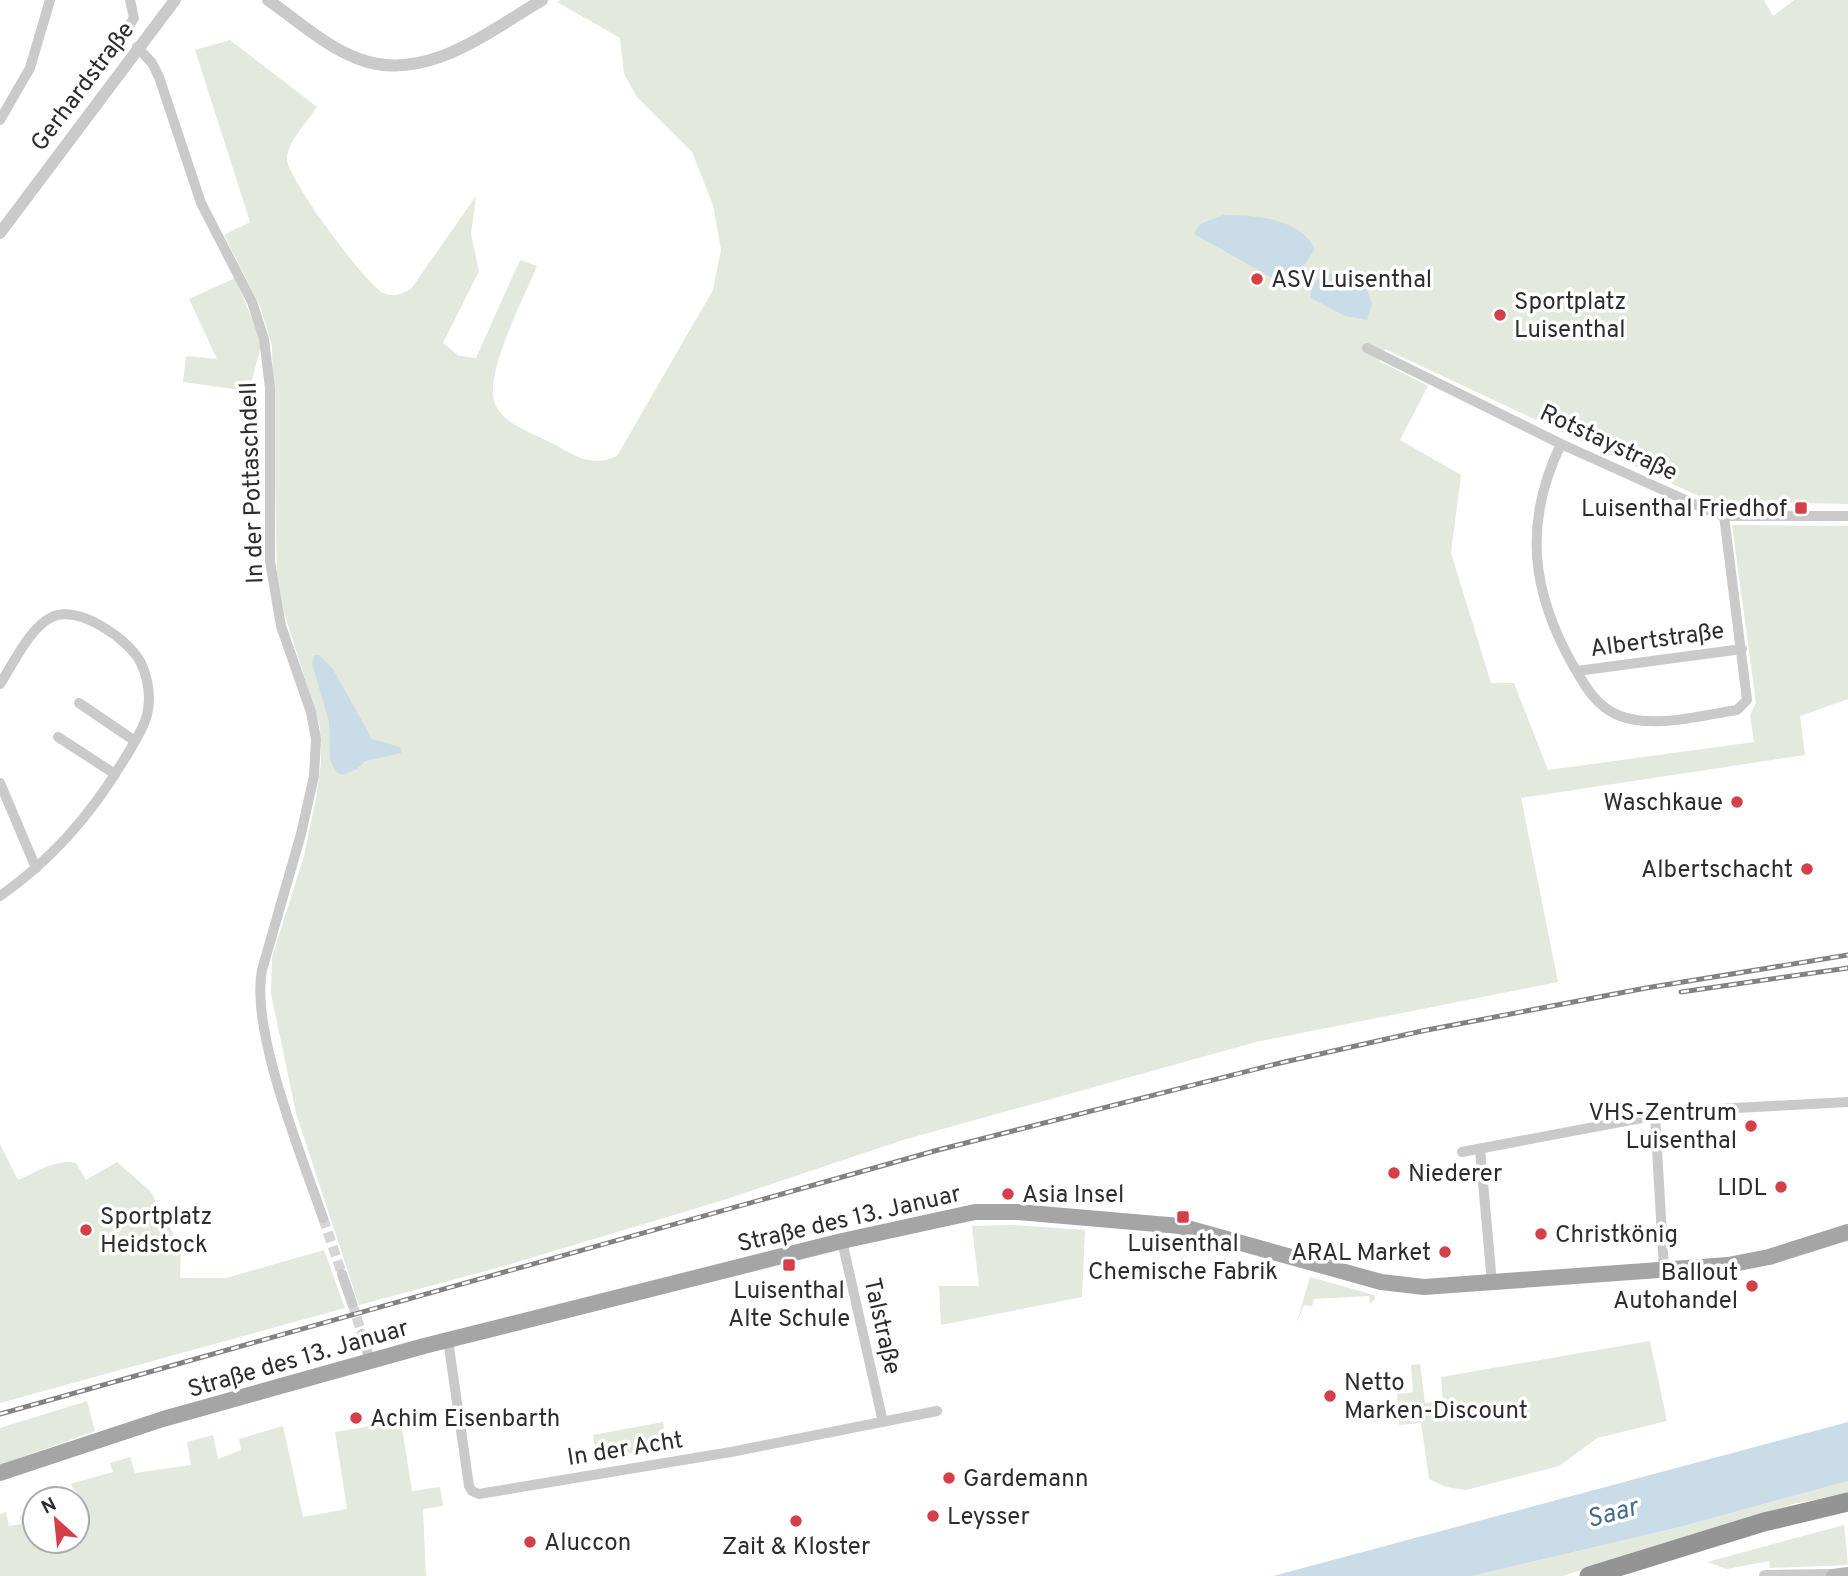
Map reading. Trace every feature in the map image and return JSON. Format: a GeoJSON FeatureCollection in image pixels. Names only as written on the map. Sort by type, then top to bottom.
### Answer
{"type":"FeatureCollection","features":[{"type":"Feature","properties":{"kind":"highway"},"geometry":{"type":"LineString","coordinates":[[1589,1576],[1764,1522],[1848,1502]]}},
{"type":"Feature","properties":{"kind":"highway"},"geometry":{"type":"LineString","coordinates":[[1631,1576],[1767,1534],[1848,1515]]}},
{"type":"Feature","properties":{"kind":"main road","name":"Straße des 13. Januar"},"geometry":{"type":"LineString","coordinates":[[0,1473],[134,1428],[370,1361],[953,1215],[1018,1212],[1180,1226],[1396,1285],[1492,1283],[1751,1261],[1848,1232]]}},
{"type":"Feature","properties":{"kind":"street"},"geometry":{"type":"LineString","coordinates":[[0,120],[30,68],[50,0]]}},
{"type":"Feature","properties":{"kind":"street"},"geometry":{"type":"LineString","coordinates":[[118,43],[134,18],[130,0]]}},
{"type":"Feature","properties":{"kind":"street","name":"Gerhardstraße"},"geometry":{"type":"LineString","coordinates":[[0,233],[137,47],[175,0]]}},
{"type":"Feature","properties":{"kind":"street"},"geometry":{"type":"LineString","coordinates":[[268,0],[345,53],[371,63],[395,66],[420,63],[447,55],[542,0]]}},
{"type":"Feature","properties":{"kind":"street","name":"In der Pottaschdell"},"geometry":{"type":"LineString","coordinates":[[137,47],[152,63],[159,77],[201,204],[251,302],[268,357],[270,561],[281,626],[311,712],[316,739],[314,776],[262,970],[259,998],[288,1116],[323,1218]]}},
{"type":"Feature","properties":{"kind":"street","name":"Rotstaystraße"},"geometry":{"type":"LineString","coordinates":[[1367,348],[1561,444],[1724,516],[1848,516]]}},
{"type":"Feature","properties":{"kind":"street","name":"Albertstraße"},"geometry":{"type":"LineString","coordinates":[[1561,444],[1549,469],[1539,506],[1536,556],[1544,603],[1577,671],[1597,702],[1629,719],[1651,721],[1737,710],[1747,700],[1724,516]]}},
{"type":"Feature","properties":{"kind":"street"},"geometry":{"type":"LineString","coordinates":[[0,684],[36,630],[51,617],[76,613],[94,620],[140,660],[149,688],[146,716],[116,774],[82,820],[36,868],[0,896]]}},
{"type":"Feature","properties":{"kind":"street","name":"Albertstraße"},"geometry":{"type":"LineString","coordinates":[[1577,671],[1742,649]]}},
{"type":"Feature","properties":{"kind":"street"},"geometry":{"type":"LineString","coordinates":[[79,703],[135,741]]}},
{"type":"Feature","properties":{"kind":"street"},"geometry":{"type":"LineString","coordinates":[[58,737],[116,774]]}},
{"type":"Feature","properties":{"kind":"street"},"geometry":{"type":"LineString","coordinates":[[0,783],[36,868]]}},
{"type":"Feature","properties":{"kind":"street"},"geometry":{"type":"LineString","coordinates":[[1462,1152],[1695,1109],[1848,1102]]}},
{"type":"Feature","properties":{"kind":"street"},"geometry":{"type":"LineString","coordinates":[[1655,1115],[1664,1270]]}},
{"type":"Feature","properties":{"kind":"street"},"geometry":{"type":"LineString","coordinates":[[1480,1149],[1492,1283]]}},
{"type":"Feature","properties":{"kind":"street","name":"Talstraße"},"geometry":{"type":"LineString","coordinates":[[842,1241],[883,1422]]}},
{"type":"Feature","properties":{"kind":"street"},"geometry":{"type":"LineString","coordinates":[[342,1274],[352,1303]]}},
{"type":"Feature","properties":{"kind":"street"},"geometry":{"type":"LineString","coordinates":[[362,1334],[370,1361]]}},
{"type":"Feature","properties":{"kind":"street","name":"In der Acht"},"geometry":{"type":"LineString","coordinates":[[448,1340],[469,1486],[479,1494],[731,1452],[937,1411]]}},
{"type":"Feature","properties":{"kind":"street"},"geometry":{"type":"LineString","coordinates":[[1765,1576],[1838,1575]]}},
{"type":"Feature","properties":{"kind":"shaded area"},"geometry":{"type":"Polygon","coordinates":[[[1764,0],[1773,16],[1794,0],[1848,0],[1848,504],[1709,501],[1385,349],[1379,361],[1428,386],[1400,440],[1461,475],[1451,553],[1491,683],[1514,683],[1548,770],[1754,742],[1750,715],[1756,703],[1732,525],[1848,526],[1848,699],[1800,716],[1805,755],[1521,798],[1558,982],[1256,1042],[903,1140],[727,1199],[504,1266],[359,1305],[296,1113],[271,994],[272,957],[304,856],[316,798],[321,763],[320,727],[284,612],[277,572],[272,345],[260,306],[224,235],[250,222],[195,50],[230,40],[317,107],[290,146],[287,159],[290,170],[313,208],[346,253],[362,273],[385,294],[396,295],[411,289],[476,196],[471,234],[479,271],[443,343],[459,356],[476,358],[520,260],[537,266],[500,356],[493,391],[495,404],[505,417],[520,428],[576,456],[599,461],[617,456],[713,290],[721,250],[713,205],[692,152],[637,97],[624,74],[620,38],[557,2],[1764,0]]]}},
{"type":"Feature","properties":{"kind":"shaded area"},"geometry":{"type":"Polygon","coordinates":[[[235,278],[262,343],[249,391],[183,382],[186,356],[217,359],[189,299],[235,278]]]}},
{"type":"Feature","properties":{"kind":"shaded area"},"geometry":{"type":"Polygon","coordinates":[[[0,1144],[18,1180],[53,1164],[68,1162],[76,1163],[86,1180],[117,1162],[151,1192],[181,1248],[180,1278],[226,1278],[324,1250],[345,1308],[0,1403],[0,1144]]]}},
{"type":"Feature","properties":{"kind":"shaded area"},"geometry":{"type":"Polygon","coordinates":[[[1012,1225],[1085,1230],[1082,1297],[941,1325],[939,1286],[979,1286],[972,1226],[1012,1225]]]}},
{"type":"Feature","properties":{"kind":"shaded area"},"geometry":{"type":"Polygon","coordinates":[[[1310,1277],[1374,1295],[1375,1299],[1370,1304],[1369,1296],[1314,1299],[1312,1306],[1304,1305],[1296,1325],[1310,1277]]]}},
{"type":"Feature","properties":{"kind":"shaded area"},"geometry":{"type":"Polygon","coordinates":[[[1650,1341],[1667,1421],[1597,1438],[1559,1466],[1466,1490],[1446,1487],[1429,1479],[1421,1423],[1399,1425],[1397,1394],[1413,1392],[1411,1365],[1420,1364],[1425,1403],[1443,1401],[1441,1377],[1650,1341]]]}},
{"type":"Feature","properties":{"kind":"shaded area"},"geometry":{"type":"Polygon","coordinates":[[[87,1401],[95,1431],[0,1465],[0,1428],[87,1401]]]}},
{"type":"Feature","properties":{"kind":"shaded area"},"geometry":{"type":"Polygon","coordinates":[[[401,1421],[412,1491],[440,1487],[443,1506],[423,1509],[426,1576],[0,1576],[0,1514],[6,1512],[9,1526],[21,1524],[21,1555],[91,1555],[91,1485],[70,1484],[113,1472],[110,1463],[130,1457],[135,1473],[191,1465],[187,1442],[213,1435],[218,1459],[241,1450],[239,1439],[283,1426],[303,1517],[347,1509],[335,1432],[401,1421]]]}},
{"type":"Feature","properties":{"kind":"shaded area"},"geometry":{"type":"Polygon","coordinates":[[[663,1422],[667,1447],[600,1458],[596,1454],[593,1435],[663,1422]]]}},
{"type":"Feature","properties":{"kind":"shaded area"},"geometry":{"type":"Polygon","coordinates":[[[1848,1481],[1848,1493],[1793,1504],[1562,1576],[1472,1576],[1680,1527],[1848,1481]]]}},
{"type":"Feature","properties":{"kind":"shaded area"},"geometry":{"type":"Polygon","coordinates":[[[1844,1525],[1848,1565],[1770,1568],[1769,1561],[1727,1569],[1707,1562],[1844,1525]]]}},
{"type":"Feature","properties":{"kind":"water"},"geometry":{"type":"Polygon","coordinates":[[[1224,215],[1275,220],[1298,231],[1315,249],[1293,282],[1278,281],[1194,234],[1200,224],[1224,215]]]}},
{"type":"Feature","properties":{"kind":"water"},"geometry":{"type":"Polygon","coordinates":[[[1325,272],[1349,278],[1367,290],[1372,304],[1367,320],[1345,316],[1311,298],[1311,287],[1325,272]]]}},
{"type":"Feature","properties":{"kind":"water"},"geometry":{"type":"Polygon","coordinates":[[[315,655],[319,655],[333,669],[372,739],[400,747],[401,753],[365,761],[357,769],[342,775],[335,771],[330,759],[329,722],[312,663],[315,655]]]}},
{"type":"Feature","properties":{"kind":"water","name":"Saar"},"geometry":{"type":"Polygon","coordinates":[[[1848,1422],[1848,1481],[1680,1527],[1472,1576],[1273,1576],[1848,1422]]]}},
{"type":"Feature","properties":{"kind":"tunnel"},"geometry":{"type":"LineString","coordinates":[[323,1218],[342,1274]]}},
{"type":"Feature","properties":{"kind":"tunnel"},"geometry":{"type":"LineString","coordinates":[[352,1303],[362,1334]]}},
{"type":"Feature","properties":{"kind":"railway"},"geometry":{"type":"LineString","coordinates":[[0,1414],[938,1150],[1280,1063],[1422,1031],[1646,988],[1848,955]]}},
{"type":"Feature","properties":{"kind":"railway"},"geometry":{"type":"LineString","coordinates":[[1681,992],[1848,968]]}},
{"type":"Feature","properties":{"kind":"place","name":"ASV Luisenthal"},"geometry":{"type":"Point","coordinates":[1257,279]}},
{"type":"Feature","properties":{"kind":"place","name":"Sportplatz Luisenthal"},"geometry":{"type":"Point","coordinates":[1500,315]}},
{"type":"Feature","properties":{"kind":"place","name":"Luisenthal Friedhof"},"geometry":{"type":"Point","coordinates":[1801,508]}},
{"type":"Feature","properties":{"kind":"place","name":"Waschkaue"},"geometry":{"type":"Point","coordinates":[1737,802]}},
{"type":"Feature","properties":{"kind":"place","name":"Albertschacht"},"geometry":{"type":"Point","coordinates":[1807,869]}},
{"type":"Feature","properties":{"kind":"place","name":"VHS-Zentrum Luisenthal"},"geometry":{"type":"Point","coordinates":[1751,1126]}},
{"type":"Feature","properties":{"kind":"place","name":"Niederer"},"geometry":{"type":"Point","coordinates":[1394,1173]}},
{"type":"Feature","properties":{"kind":"place","name":"LIDL"},"geometry":{"type":"Point","coordinates":[1781,1187]}},
{"type":"Feature","properties":{"kind":"place","name":"Asia Insel"},"geometry":{"type":"Point","coordinates":[1008,1194]}},
{"type":"Feature","properties":{"kind":"place","name":"Luisenthal Chemische Fabrik"},"geometry":{"type":"Point","coordinates":[1183,1217]}},
{"type":"Feature","properties":{"kind":"place","name":"Sportplatz Heidstock"},"geometry":{"type":"Point","coordinates":[86,1230]}},
{"type":"Feature","properties":{"kind":"place","name":"Christkönig"},"geometry":{"type":"Point","coordinates":[1541,1234]}},
{"type":"Feature","properties":{"kind":"place","name":"ARAL Market"},"geometry":{"type":"Point","coordinates":[1445,1252]}},
{"type":"Feature","properties":{"kind":"place","name":"Luisenthal Alte Schule"},"geometry":{"type":"Point","coordinates":[789,1265]}},
{"type":"Feature","properties":{"kind":"place","name":"Ballout Autohandel"},"geometry":{"type":"Point","coordinates":[1752,1286]}},
{"type":"Feature","properties":{"kind":"place","name":"Netto Marken-Discount"},"geometry":{"type":"Point","coordinates":[1330,1396]}},
{"type":"Feature","properties":{"kind":"place","name":"Achim Eisenbarth"},"geometry":{"type":"Point","coordinates":[356,1418]}},
{"type":"Feature","properties":{"kind":"place","name":"Gardemann"},"geometry":{"type":"Point","coordinates":[949,1478]}},
{"type":"Feature","properties":{"kind":"place","name":"Leysser"},"geometry":{"type":"Point","coordinates":[933,1516]}},
{"type":"Feature","properties":{"kind":"place","name":"Zait & Kloster"},"geometry":{"type":"Point","coordinates":[796,1521]}},
{"type":"Feature","properties":{"kind":"place","name":"Aluccon"},"geometry":{"type":"Point","coordinates":[530,1542]}}]}
